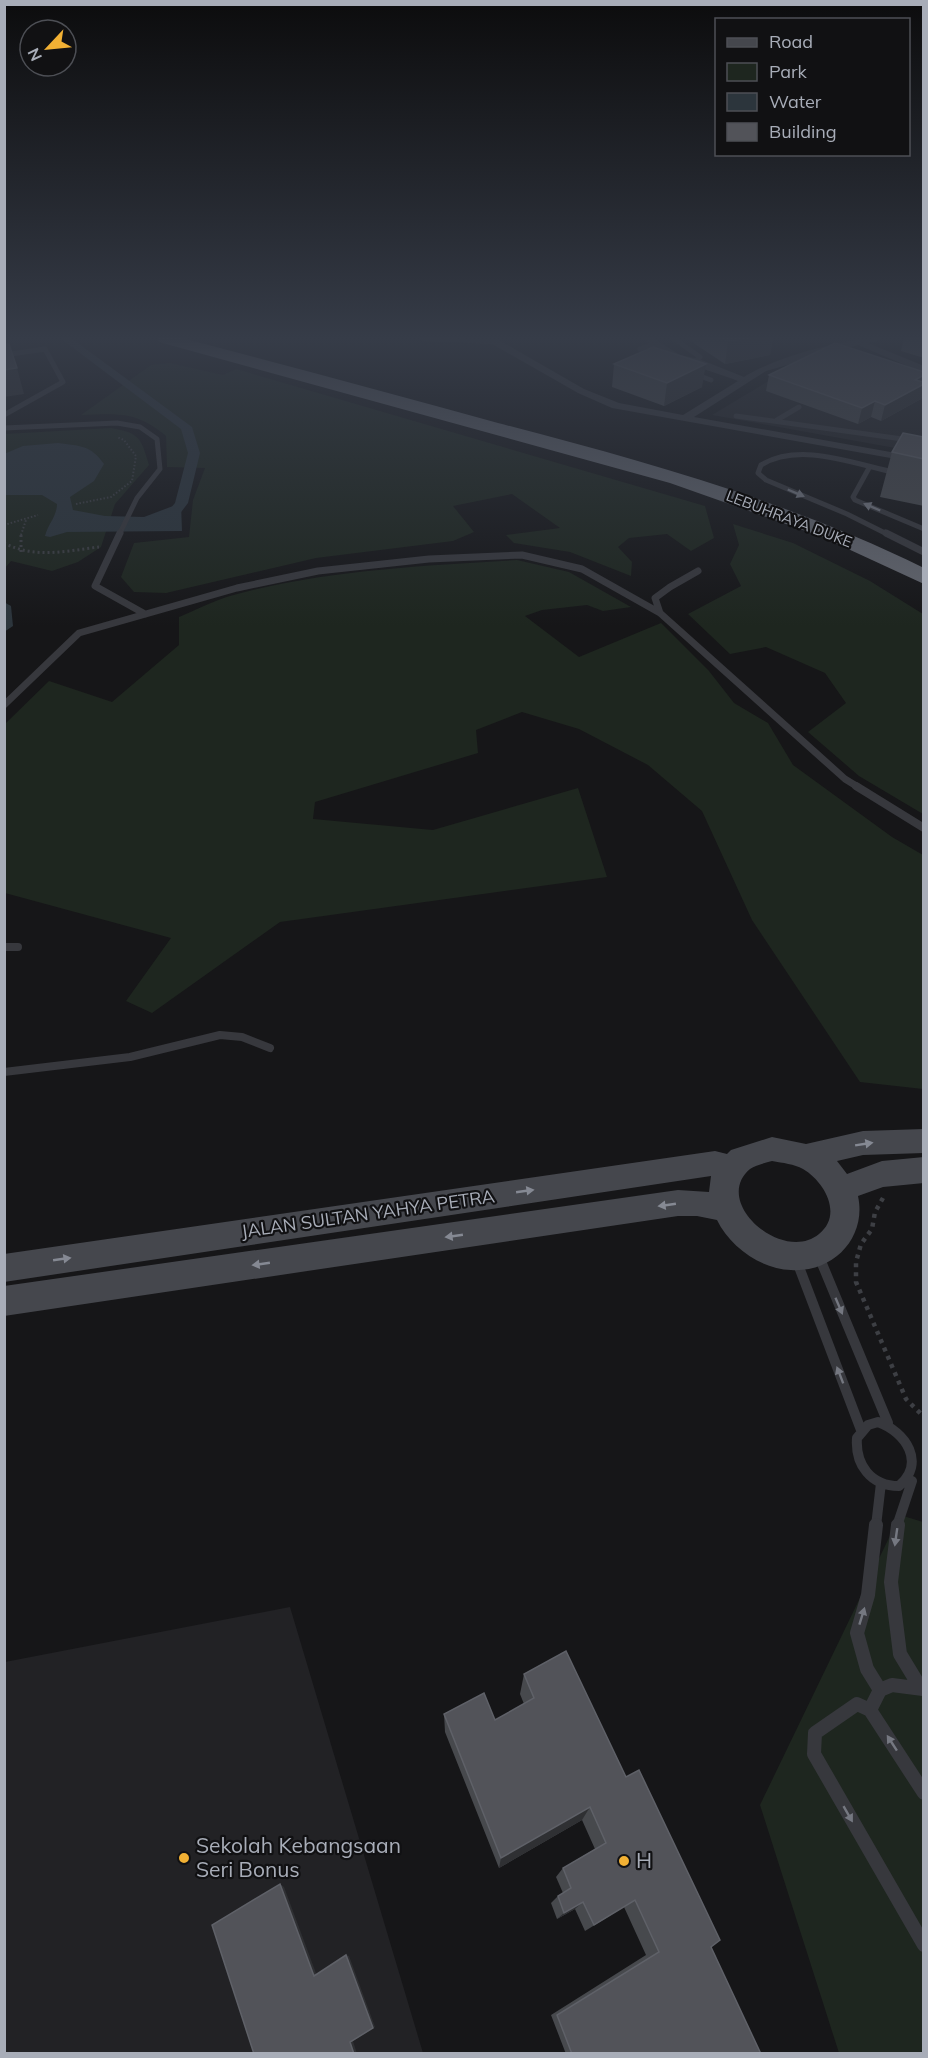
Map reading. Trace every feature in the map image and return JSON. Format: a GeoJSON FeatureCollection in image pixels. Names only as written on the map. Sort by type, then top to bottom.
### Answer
{"type":"FeatureCollection","features":[{"type":"Feature","properties":{"kind":"highway","name":"LEBUHRAYA DUKE"},"geometry":{"type":"LineString","coordinates":[[518,434],[754,503],[876,552],[924,577]]}},
{"type":"Feature","properties":{"kind":"highway","name":"LEBUHRAYA DUKE"},"geometry":{"type":"LineString","coordinates":[[557,434],[763,493],[924,562]]}},
{"type":"Feature","properties":{"kind":"main road"},"geometry":{"type":"LineString","coordinates":[[807,1156],[863,1143],[924,1141]]}},
{"type":"Feature","properties":{"kind":"main road"},"geometry":{"type":"LineString","coordinates":[[781,1150],[807,1156],[827,1171],[842,1189],[847,1204],[847,1219],[842,1233],[831,1244],[806,1254],[772,1252],[752,1242],[736,1227],[725,1209],[722,1194],[724,1180],[730,1168],[741,1158],[755,1151],[781,1150]]}},
{"type":"Feature","properties":{"kind":"main road","name":"JALAN SULTAN YAHYA PETRA"},"geometry":{"type":"LineString","coordinates":[[4,1268],[715,1163],[730,1168]]}},
{"type":"Feature","properties":{"kind":"main road"},"geometry":{"type":"LineString","coordinates":[[842,1189],[882,1174],[924,1170]]}},
{"type":"Feature","properties":{"kind":"main road","name":"JALAN SULTAN YAHYA PETRA"},"geometry":{"type":"LineString","coordinates":[[4,1301],[678,1203],[697,1203],[725,1209]]}},
{"type":"Feature","properties":{"kind":"street"},"geometry":{"type":"LineString","coordinates":[[771,434],[920,460]]}},
{"type":"Feature","properties":{"kind":"lane"},"geometry":{"type":"LineString","coordinates":[[145,614],[95,586],[137,498],[160,469],[157,439],[150,434]]}},
{"type":"Feature","properties":{"kind":"lane"},"geometry":{"type":"LineString","coordinates":[[867,434],[924,443],[920,460]]}},
{"type":"Feature","properties":{"kind":"lane"},"geometry":{"type":"LineString","coordinates":[[902,474],[808,456],[785,455],[761,465],[758,473],[766,480],[847,514],[924,552]]}},
{"type":"Feature","properties":{"kind":"lane"},"geometry":{"type":"LineString","coordinates":[[869,468],[853,497],[855,500],[924,529]]}},
{"type":"Feature","properties":{"kind":"lane"},"geometry":{"type":"LineString","coordinates":[[4,705],[80,633],[145,614],[237,588],[318,571],[429,559],[522,555],[582,568],[660,613],[845,779],[924,828]]}},
{"type":"Feature","properties":{"kind":"lane"},"geometry":{"type":"LineString","coordinates":[[660,613],[655,598],[662,590],[698,571]]}},
{"type":"Feature","properties":{"kind":"lane"},"geometry":{"type":"LineString","coordinates":[[4,947],[18,948]]}},
{"type":"Feature","properties":{"kind":"lane"},"geometry":{"type":"LineString","coordinates":[[4,1072],[130,1057],[220,1035],[242,1037],[270,1048]]}},
{"type":"Feature","properties":{"kind":"lane"},"geometry":{"type":"LineString","coordinates":[[806,1254],[888,1423]]}},
{"type":"Feature","properties":{"kind":"lane"},"geometry":{"type":"LineString","coordinates":[[806,1254],[861,1430]]}},
{"type":"Feature","properties":{"kind":"lane"},"geometry":{"type":"LineString","coordinates":[[912,1481],[893,1486],[881,1483],[863,1468],[858,1458],[856,1438],[861,1430],[868,1425],[888,1423],[898,1427],[915,1443],[920,1464],[918,1473],[912,1481],[897,1530],[891,1582],[900,1654],[922,1689]]}},
{"type":"Feature","properties":{"kind":"lane"},"geometry":{"type":"LineString","coordinates":[[880,1690],[867,1669],[856,1633],[868,1595],[881,1483]]}},
{"type":"Feature","properties":{"kind":"lane"},"geometry":{"type":"LineString","coordinates":[[870,1710],[880,1690],[892,1685],[922,1689]]}},
{"type":"Feature","properties":{"kind":"lane"},"geometry":{"type":"LineString","coordinates":[[924,1793],[870,1710],[857,1704],[815,1733],[813,1754],[924,1945]]}},
{"type":"Feature","properties":{"kind":"path"},"geometry":{"type":"LineString","coordinates":[[76,504],[111,497],[132,481],[136,456],[124,440],[115,436]]}},
{"type":"Feature","properties":{"kind":"path"},"geometry":{"type":"LineString","coordinates":[[4,525],[38,515]]}},
{"type":"Feature","properties":{"kind":"path"},"geometry":{"type":"LineString","coordinates":[[21,552],[20,537],[26,520]]}},
{"type":"Feature","properties":{"kind":"path"},"geometry":{"type":"LineString","coordinates":[[4,543],[30,554],[116,543]]}},
{"type":"Feature","properties":{"kind":"path"},"geometry":{"type":"LineString","coordinates":[[891,1194],[882,1198],[875,1212],[872,1229],[861,1244],[856,1262],[856,1282],[906,1399],[924,1417]]}},
{"type":"Feature","properties":{"kind":"shaded area"},"geometry":{"type":"Polygon","coordinates":[[[818,434],[923,434],[923,453],[818,434]]]}},
{"type":"Feature","properties":{"kind":"shaded area","name":"Sekolah Kebangsaan Seri Bonus"},"geometry":{"type":"Polygon","coordinates":[[[290,1607],[423,2053],[5,2054],[5,1662],[290,1607]]]}},
{"type":"Feature","properties":{"kind":"green space"},"geometry":{"type":"Polygon","coordinates":[[[5,434],[132,434],[138,438],[149,465],[115,504],[101,547],[78,562],[52,571],[11,561],[5,568],[5,434]]]}},
{"type":"Feature","properties":{"kind":"green space"},"geometry":{"type":"Polygon","coordinates":[[[163,434],[459,434],[705,506],[714,538],[691,551],[667,534],[629,538],[618,547],[632,562],[631,576],[570,552],[514,543],[506,535],[560,528],[512,494],[453,506],[474,532],[453,541],[316,558],[166,593],[134,592],[121,577],[134,543],[189,537],[193,500],[205,468],[167,467],[166,436],[163,434]]]}},
{"type":"Feature","properties":{"kind":"green space"},"geometry":{"type":"Polygon","coordinates":[[[733,524],[793,543],[870,581],[923,614],[923,814],[859,776],[808,732],[846,703],[825,673],[766,647],[730,654],[688,614],[741,586],[730,564],[739,545],[733,524]]]}},
{"type":"Feature","properties":{"kind":"green space"},"geometry":{"type":"Polygon","coordinates":[[[517,560],[569,572],[631,607],[603,611],[587,605],[542,610],[525,616],[579,657],[661,623],[709,671],[734,703],[768,723],[793,765],[892,837],[923,855],[923,1089],[860,1082],[752,920],[702,811],[648,765],[579,729],[522,712],[476,730],[478,753],[315,802],[313,819],[433,830],[578,788],[607,877],[280,922],[152,1013],[126,1001],[171,938],[5,893],[5,724],[49,681],[112,702],[179,645],[179,617],[230,596],[301,580],[372,570],[517,560]]]}},
{"type":"Feature","properties":{"kind":"green space"},"geometry":{"type":"Polygon","coordinates":[[[900,1515],[923,1522],[923,2053],[839,2053],[760,1805],[900,1515]]]}},
{"type":"Feature","properties":{"kind":"water"},"geometry":{"type":"Polygon","coordinates":[[[58,443],[90,450],[104,464],[94,481],[70,497],[73,510],[105,516],[144,517],[181,503],[182,531],[67,532],[50,537],[45,536],[56,512],[57,504],[42,495],[5,495],[4,454],[23,446],[58,443]]]}},
{"type":"Feature","properties":{"kind":"building"},"geometry":{"type":"Polygon","coordinates":[[[902,434],[924,437],[924,459],[892,452],[902,434]]]}},
{"type":"Feature","properties":{"kind":"building","name":"H"},"geometry":{"type":"Polygon","coordinates":[[[566,1651],[626,1777],[639,1770],[720,1940],[711,1947],[761,2054],[572,2054],[557,2015],[659,1952],[635,1900],[594,1925],[583,1902],[564,1913],[558,1896],[571,1888],[563,1868],[606,1843],[590,1807],[501,1858],[444,1714],[484,1693],[495,1720],[534,1698],[524,1674],[566,1651]]]}},
{"type":"Feature","properties":{"kind":"building"},"geometry":{"type":"Polygon","coordinates":[[[280,1884],[314,1976],[346,1955],[373,2028],[350,2042],[354,2054],[254,2054],[212,1925],[280,1884]]]}},
{"type":"Feature","properties":{"kind":"waterway"},"geometry":{"type":"LineString","coordinates":[[164,525],[181,503],[194,453],[188,434]]}},
{"type":"Feature","properties":{"kind":"waterway"},"geometry":{"type":"LineString","coordinates":[[4,606],[6,626],[4,628]]}},
{"type":"Feature","properties":{"kind":"place","name":"Sekolah Kebangsaan Seri Bonus"},"geometry":{"type":"Point","coordinates":[184,1858]}},
{"type":"Feature","properties":{"kind":"place","name":"H"},"geometry":{"type":"Point","coordinates":[624,1861]}}]}
